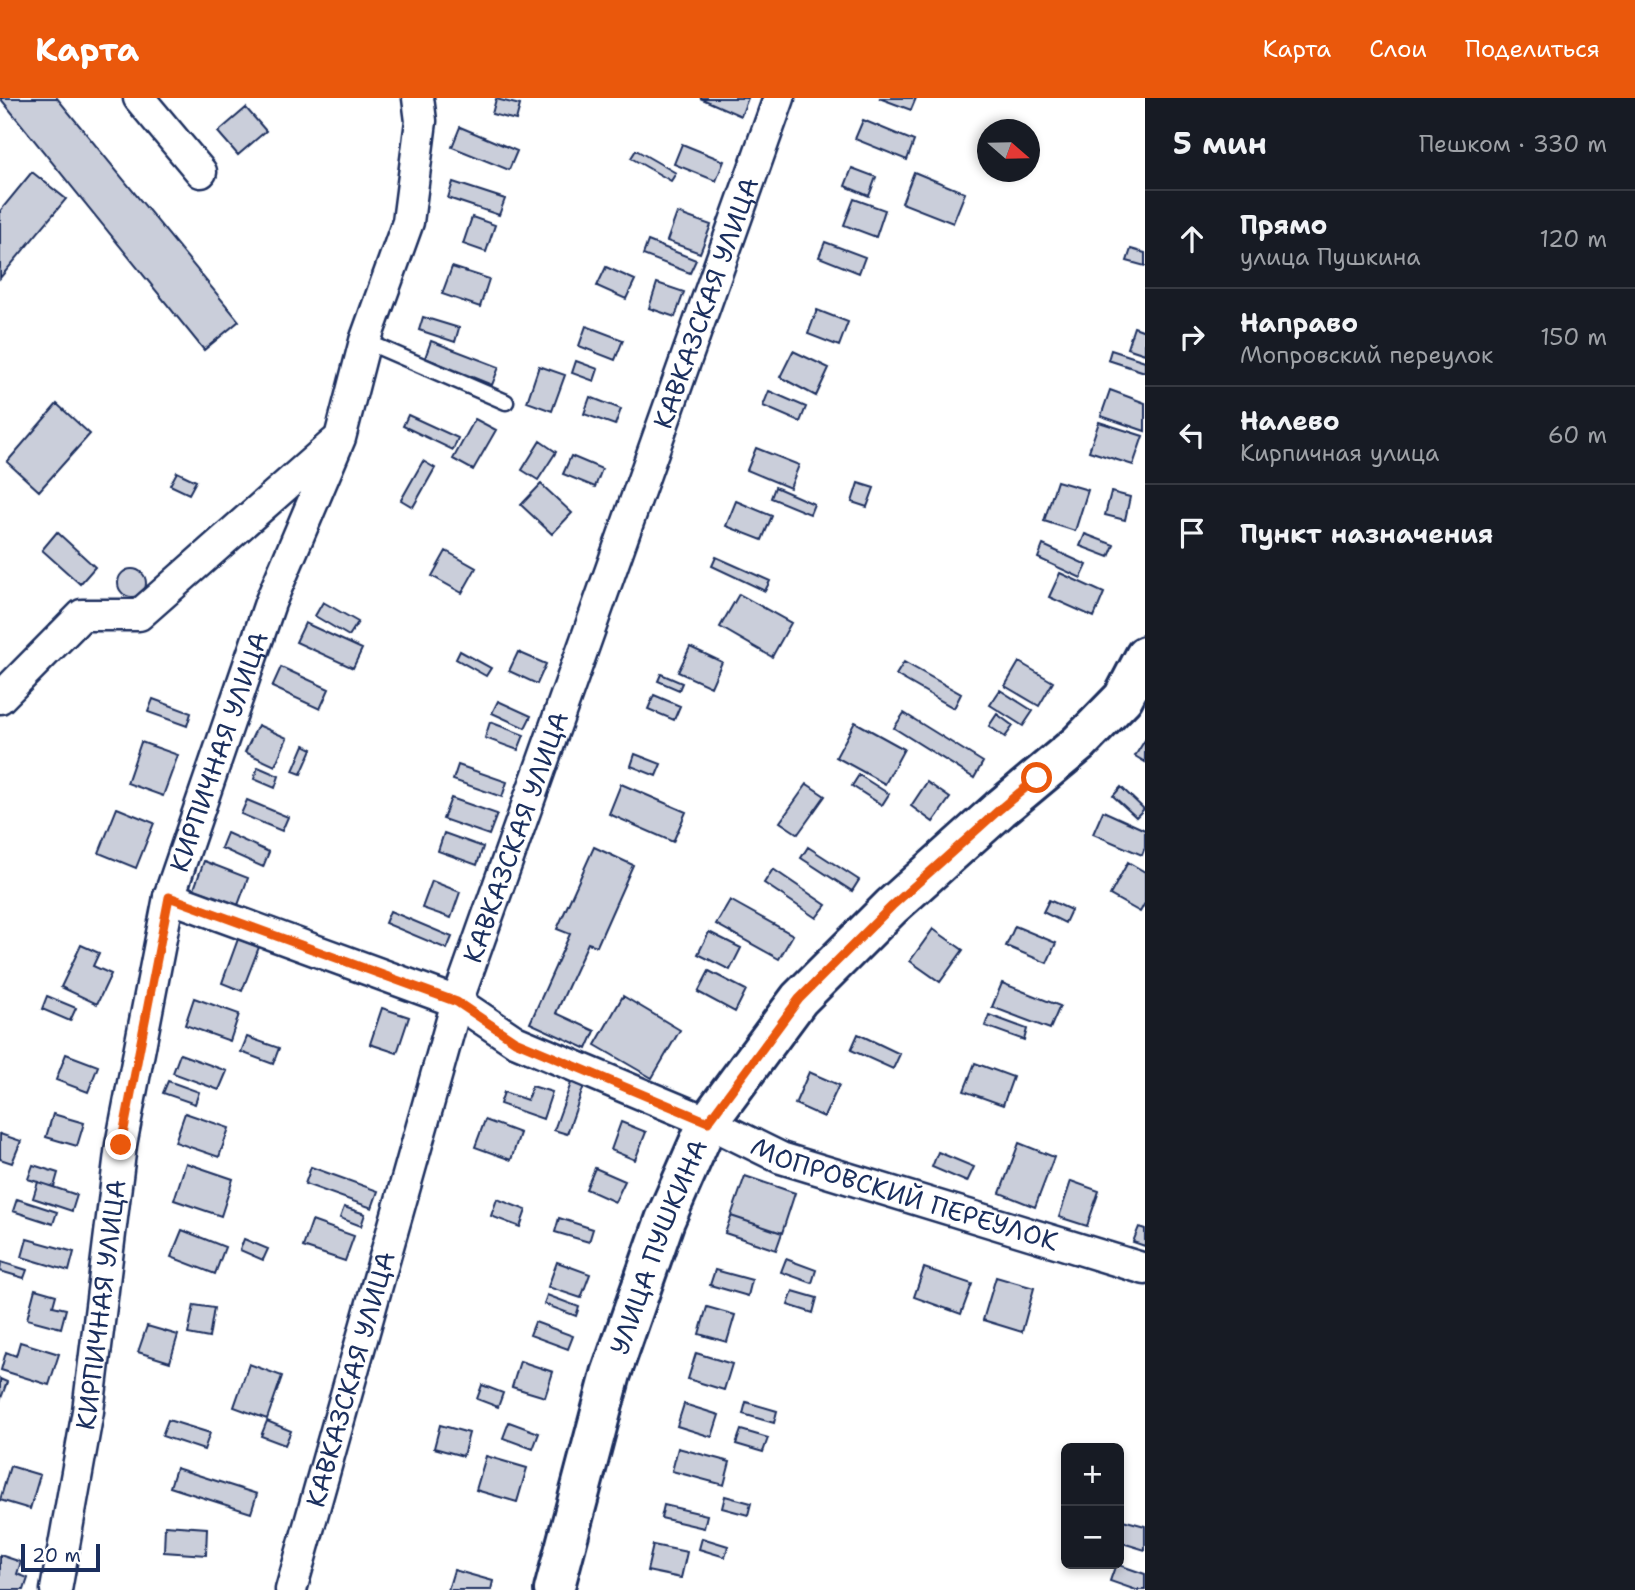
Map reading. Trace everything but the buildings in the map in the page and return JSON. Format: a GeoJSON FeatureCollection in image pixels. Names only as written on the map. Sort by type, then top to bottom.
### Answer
{"type":"FeatureCollection","features":[{"type":"Feature","properties":{"kind":"main road","name":"УЛИЦА ПУШКИНА"},"geometry":{"type":"LineString","coordinates":[[554,1590],[611,1374],[664,1220],[708,1122],[799,999],[892,906],[1000,809],[1078,744],[1123,698],[1145,656]]}},
{"type":"Feature","properties":{"kind":"street"},"geometry":{"type":"LineString","coordinates":[[139,98],[201,172]]}},
{"type":"Feature","properties":{"kind":"street","name":"КИРПИЧНАЯ УЛИЦА"},"geometry":{"type":"LineString","coordinates":[[56,1590],[88,1411],[121,1145],[169,897],[270,603],[340,438],[365,341],[408,222],[421,121],[418,98]]}},
{"type":"Feature","properties":{"kind":"street","name":"КАВКАЗСКАЯ УЛИЦА"},"geometry":{"type":"LineString","coordinates":[[291,1590],[457,1002],[779,98]]}},
{"type":"Feature","properties":{"kind":"street"},"geometry":{"type":"LineString","coordinates":[[0,698],[82,615],[139,614],[340,438]]}},
{"type":"Feature","properties":{"kind":"street","name":"МОПРОВСКИЙ ПЕРЕУЛОК"},"geometry":{"type":"LineString","coordinates":[[169,897],[457,1002],[515,1041],[708,1122],[781,1158],[1145,1269]]}},
{"type":"Feature","properties":{"kind":"lane"},"geometry":{"type":"LineString","coordinates":[[365,341],[506,402]]}},
{"type":"Feature","properties":{"kind":"route"},"geometry":{"type":"LineString","coordinates":[[121,1145],[169,897],[457,1002],[515,1041],[708,1122],[799,999],[892,906],[1037,778]]}}]}
